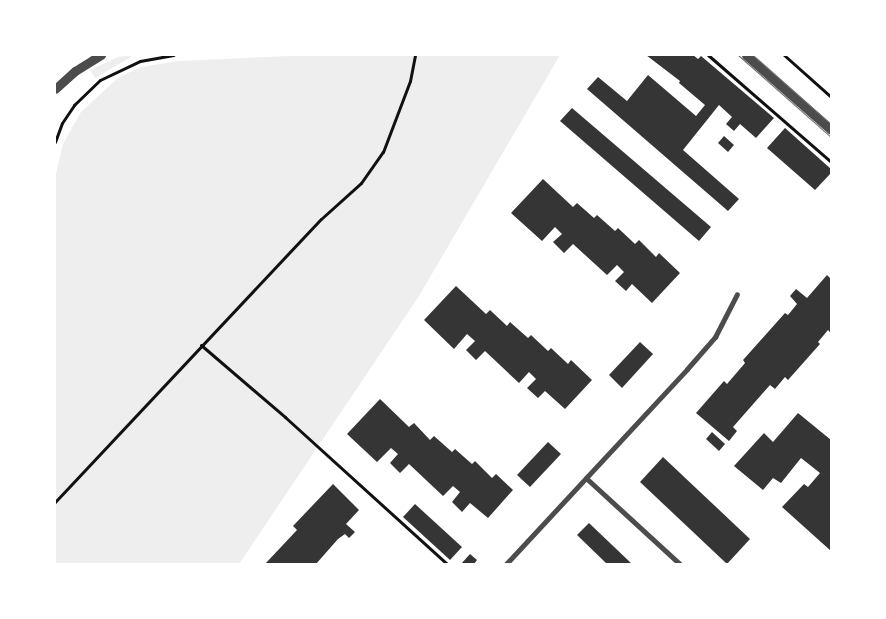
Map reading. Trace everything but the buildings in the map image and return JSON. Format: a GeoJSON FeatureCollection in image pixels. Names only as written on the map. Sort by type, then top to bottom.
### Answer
{"type":"FeatureCollection","features":[{"type":"Feature","properties":{"kind":"street"},"geometry":{"type":"LineString","coordinates":[[55,89],[75,71],[101,55]]}},
{"type":"Feature","properties":{"kind":"street"},"geometry":{"type":"LineString","coordinates":[[746,55],[831,130]]}},
{"type":"Feature","properties":{"kind":"street"},"geometry":{"type":"LineString","coordinates":[[506,564],[715,337],[737,294]]}},
{"type":"Feature","properties":{"kind":"street"},"geometry":{"type":"LineString","coordinates":[[586,478],[680,564]]}},
{"type":"Feature","properties":{"kind":"path"},"geometry":{"type":"LineString","coordinates":[[55,142],[62,123],[88,90],[114,72],[140,61],[173,55]]}},
{"type":"Feature","properties":{"kind":"path"},"geometry":{"type":"LineString","coordinates":[[55,502],[321,219],[361,183],[384,152],[410,81],[415,55]]}},
{"type":"Feature","properties":{"kind":"path"},"geometry":{"type":"LineString","coordinates":[[708,55],[831,162]]}},
{"type":"Feature","properties":{"kind":"path"},"geometry":{"type":"LineString","coordinates":[[784,55],[831,97]]}},
{"type":"Feature","properties":{"kind":"path"},"geometry":{"type":"LineString","coordinates":[[201,345],[300,430],[447,564]]}},
{"type":"Feature","properties":{"kind":"shaded area"},"geometry":{"type":"Polygon","coordinates":[[[131,55],[131,57],[95,78],[90,70],[118,57],[131,55]]]}},
{"type":"Feature","properties":{"kind":"shaded area"},"geometry":{"type":"Polygon","coordinates":[[[312,55],[560,55],[419,296],[239,564],[55,564],[55,178],[63,144],[81,112],[119,77],[141,67],[179,61],[312,55]]]}},
{"type":"Feature","properties":{"kind":"tram line"},"geometry":{"type":"LineString","coordinates":[[738,55],[831,137]]}},
{"type":"Feature","properties":{"kind":"tram line"},"geometry":{"type":"LineString","coordinates":[[753,55],[831,124]]}}]}
